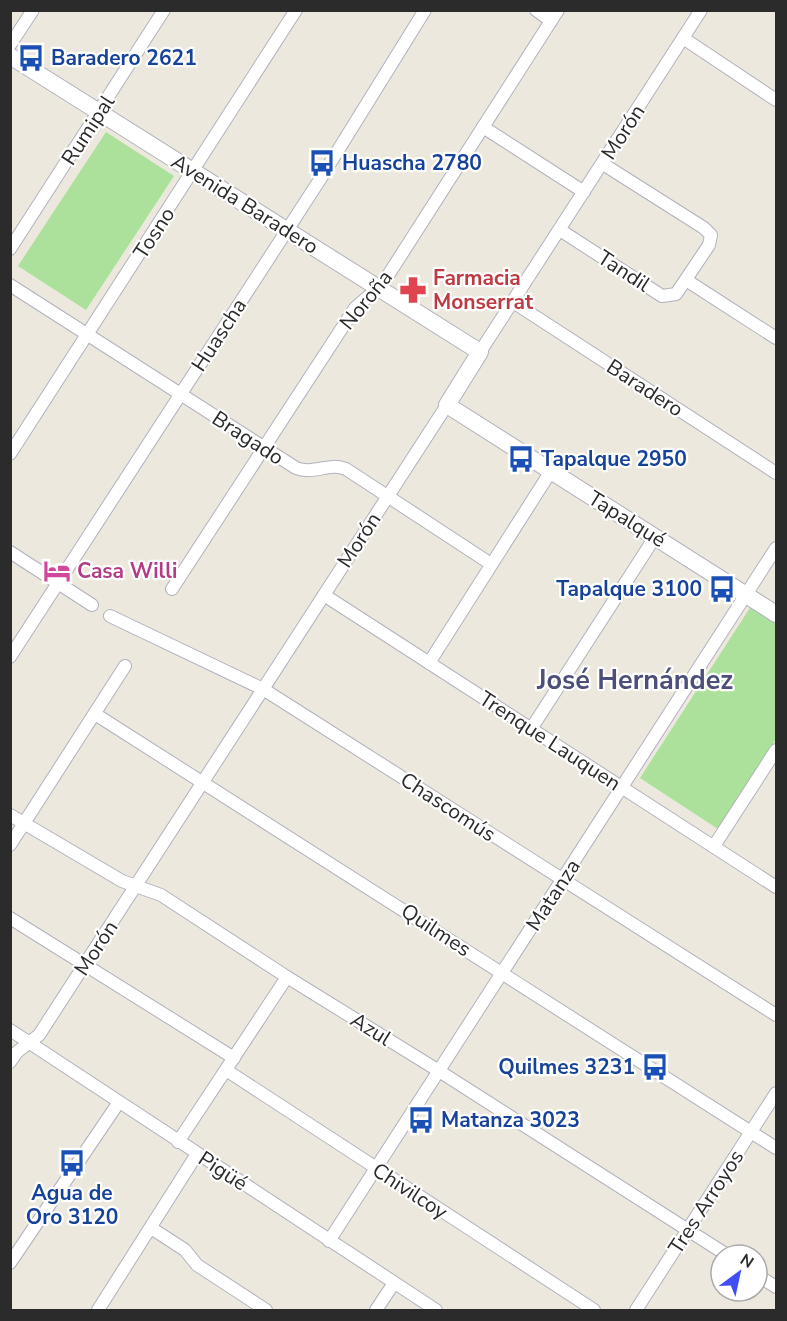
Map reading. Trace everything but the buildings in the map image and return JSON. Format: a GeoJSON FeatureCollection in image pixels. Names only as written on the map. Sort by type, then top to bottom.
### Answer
{"type":"FeatureCollection","features":[{"type":"Feature","properties":{"kind":"main road","name":"Avenida Baradero"},"geometry":{"type":"LineString","coordinates":[[10,56],[480,352]]}},
{"type":"Feature","properties":{"kind":"main road","name":"Morón"},"geometry":{"type":"LineString","coordinates":[[447,405],[480,352]]}},
{"type":"Feature","properties":{"kind":"main road","name":"Tapalqué"},"geometry":{"type":"LineString","coordinates":[[447,405],[777,614]]}},
{"type":"Feature","properties":{"kind":"street"},"geometry":{"type":"LineString","coordinates":[[10,45],[33,10]]}},
{"type":"Feature","properties":{"kind":"street","name":"Rumipal"},"geometry":{"type":"LineString","coordinates":[[10,249],[164,10]]}},
{"type":"Feature","properties":{"kind":"street","name":"Tosno"},"geometry":{"type":"LineString","coordinates":[[10,454],[194,172],[296,10]]}},
{"type":"Feature","properties":{"kind":"street","name":"Huascha"},"geometry":{"type":"LineString","coordinates":[[10,657],[287,231],[425,10]]}},
{"type":"Feature","properties":{"kind":"street"},"geometry":{"type":"LineString","coordinates":[[536,10],[555,16]]}},
{"type":"Feature","properties":{"kind":"street","name":"Morón"},"geometry":{"type":"LineString","coordinates":[[480,352],[701,10]]}},
{"type":"Feature","properties":{"kind":"street","name":"Noroña"},"geometry":{"type":"LineString","coordinates":[[172,589],[355,308],[378,288],[555,16]]}},
{"type":"Feature","properties":{"kind":"street"},"geometry":{"type":"LineString","coordinates":[[683,38],[777,100]]}},
{"type":"Feature","properties":{"kind":"street"},"geometry":{"type":"LineString","coordinates":[[483,128],[584,192]]}},
{"type":"Feature","properties":{"kind":"street"},"geometry":{"type":"LineString","coordinates":[[603,164],[704,228],[711,236],[709,245],[686,280]]}},
{"type":"Feature","properties":{"kind":"street","name":"Tandil"},"geometry":{"type":"LineString","coordinates":[[560,230],[662,296],[676,294],[686,280],[777,338]]}},
{"type":"Feature","properties":{"kind":"street","name":"Bragado"},"geometry":{"type":"LineString","coordinates":[[10,285],[263,448],[305,472],[339,466],[388,495],[491,564]]}},
{"type":"Feature","properties":{"kind":"street","name":"Baradero"},"geometry":{"type":"LineString","coordinates":[[513,302],[777,473]]}},
{"type":"Feature","properties":{"kind":"street","name":"Morón"},"geometry":{"type":"LineString","coordinates":[[10,1062],[17,1052],[39,1035],[447,405]]}},
{"type":"Feature","properties":{"kind":"street"},"geometry":{"type":"LineString","coordinates":[[429,663],[551,471]]}},
{"type":"Feature","properties":{"kind":"street"},"geometry":{"type":"LineString","coordinates":[[531,729],[655,537]]}},
{"type":"Feature","properties":{"kind":"street","name":"Matanza"},"geometry":{"type":"LineString","coordinates":[[329,1240],[777,548]]}},
{"type":"Feature","properties":{"kind":"street"},"geometry":{"type":"LineString","coordinates":[[10,552],[93,605]]}},
{"type":"Feature","properties":{"kind":"street","name":"Trenque Lauquen"},"geometry":{"type":"LineString","coordinates":[[324,596],[777,886]]}},
{"type":"Feature","properties":{"kind":"street","name":"Chascomús"},"geometry":{"type":"LineString","coordinates":[[110,616],[263,689],[777,1015]]}},
{"type":"Feature","properties":{"kind":"street"},"geometry":{"type":"LineString","coordinates":[[10,845],[125,666]]}},
{"type":"Feature","properties":{"kind":"street","name":"Quilmes"},"geometry":{"type":"LineString","coordinates":[[95,714],[777,1148]]}},
{"type":"Feature","properties":{"kind":"street"},"geometry":{"type":"LineString","coordinates":[[714,846],[777,750]]}},
{"type":"Feature","properties":{"kind":"street","name":"Azul"},"geometry":{"type":"LineString","coordinates":[[10,815],[136,887],[161,895],[287,978],[439,1071],[709,1243]]}},
{"type":"Feature","properties":{"kind":"street"},"geometry":{"type":"LineString","coordinates":[[10,918],[234,1058]]}},
{"type":"Feature","properties":{"kind":"street"},"geometry":{"type":"LineString","coordinates":[[178,1142],[287,978]]}},
{"type":"Feature","properties":{"kind":"street","name":"Pigüé"},"geometry":{"type":"LineString","coordinates":[[10,1030],[436,1311]]}},
{"type":"Feature","properties":{"kind":"street","name":"Chivilcoy"},"geometry":{"type":"LineString","coordinates":[[226,1070],[594,1311]]}},
{"type":"Feature","properties":{"kind":"street","name":"Tres Arroyos"},"geometry":{"type":"LineString","coordinates":[[636,1311],[777,1093]]}},
{"type":"Feature","properties":{"kind":"street"},"geometry":{"type":"LineString","coordinates":[[10,1263],[118,1102]]}},
{"type":"Feature","properties":{"kind":"street"},"geometry":{"type":"LineString","coordinates":[[101,1309],[197,1154]]}},
{"type":"Feature","properties":{"kind":"street"},"geometry":{"type":"LineString","coordinates":[[151,1228],[185,1250],[197,1265],[266,1311]]}},
{"type":"Feature","properties":{"kind":"street"},"geometry":{"type":"LineString","coordinates":[[376,1311],[394,1283]]}},
{"type":"Feature","properties":{"kind":"green space"},"geometry":{"type":"Polygon","coordinates":[[[106,132],[174,176],[86,310],[18,266],[106,132]]]}},
{"type":"Feature","properties":{"kind":"green space"},"geometry":{"type":"Polygon","coordinates":[[[755,600],[776,614],[776,739],[718,829],[640,778],[755,600]]]}},
{"type":"Feature","properties":{"kind":"place","name":"Baradero 2621"},"geometry":{"type":"Point","coordinates":[31,58]}},
{"type":"Feature","properties":{"kind":"place","name":"Huascha 2780"},"geometry":{"type":"Point","coordinates":[322,163]}},
{"type":"Feature","properties":{"kind":"place","name":"Farmacia Monserrat"},"geometry":{"type":"Point","coordinates":[413,290]}},
{"type":"Feature","properties":{"kind":"place","name":"Tapalque 2950"},"geometry":{"type":"Point","coordinates":[521,459]}},
{"type":"Feature","properties":{"kind":"place","name":"Casa Willi"},"geometry":{"type":"Point","coordinates":[57,571]}},
{"type":"Feature","properties":{"kind":"place","name":"Tapalque 3100"},"geometry":{"type":"Point","coordinates":[722,589]}},
{"type":"Feature","properties":{"kind":"place","name":"Quilmes 3231"},"geometry":{"type":"Point","coordinates":[655,1067]}},
{"type":"Feature","properties":{"kind":"place","name":"Matanza 3023"},"geometry":{"type":"Point","coordinates":[421,1120]}},
{"type":"Feature","properties":{"kind":"place","name":"Agua de Oro 3120"},"geometry":{"type":"Point","coordinates":[72,1163]}},
{"type":"Feature","properties":{"kind":"district","name":"José Hernández"},"geometry":{"type":"Point","coordinates":[635,680]}}]}
